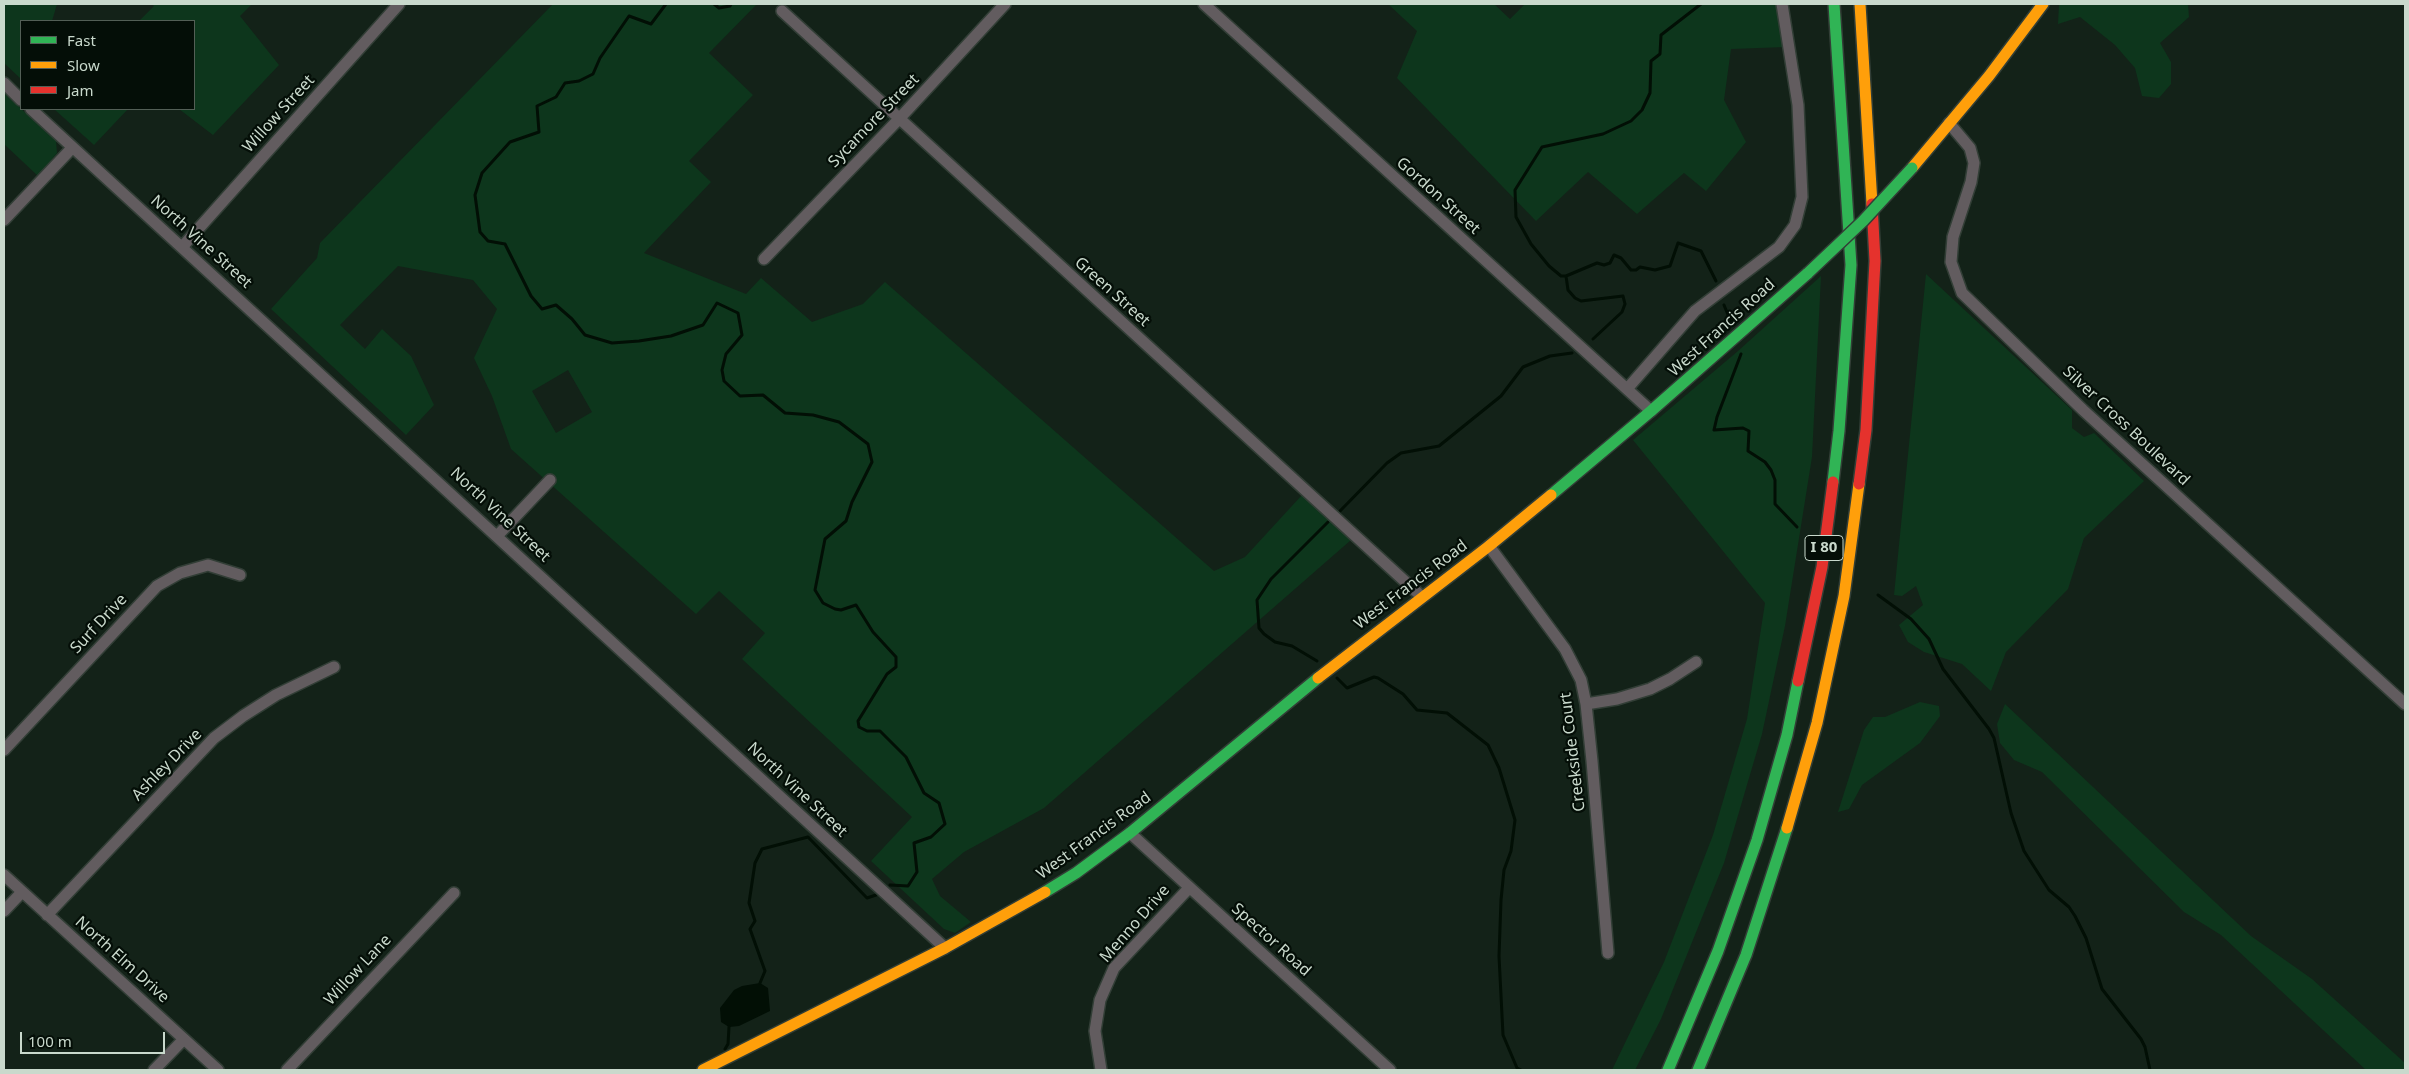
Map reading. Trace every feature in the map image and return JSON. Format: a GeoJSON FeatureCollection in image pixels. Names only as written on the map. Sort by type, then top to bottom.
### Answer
{"type":"FeatureCollection","features":[{"type":"Feature","properties":{"kind":"main road","name":"I 80"},"geometry":{"type":"LineString","coordinates":[[1668,1070],[1714,960],[1757,840],[1787,735],[1822,567],[1839,431],[1851,265],[1834,4]]}},
{"type":"Feature","properties":{"kind":"main road","name":"I 80"},"geometry":{"type":"LineString","coordinates":[[1698,1070],[1746,955],[1783,844],[1817,724],[1844,596],[1866,430],[1875,261],[1860,4]]}},
{"type":"Feature","properties":{"kind":"main road","name":"West Francis Road"},"geometry":{"type":"LineString","coordinates":[[703,1070],[945,948],[1076,873],[1130,833],[1298,693],[1421,596],[1489,546],[1651,411],[1808,273],[1863,221],[1912,168],[1989,76],[2043,4]]}},
{"type":"Feature","properties":{"kind":"street","name":"Willow Street"},"geometry":{"type":"LineString","coordinates":[[183,246],[399,4]]}},
{"type":"Feature","properties":{"kind":"street","name":"Sycamore Street"},"geometry":{"type":"LineString","coordinates":[[764,258],[899,119],[1005,4]]}},
{"type":"Feature","properties":{"kind":"street","name":"Gordon Street"},"geometry":{"type":"LineString","coordinates":[[1204,4],[1651,411]]}},
{"type":"Feature","properties":{"kind":"street","name":"West Francis Road"},"geometry":{"type":"LineString","coordinates":[[1627,389],[1695,311],[1780,247],[1795,225],[1802,197],[1798,106],[1782,4]]}},
{"type":"Feature","properties":{"kind":"street","name":"Green Street"},"geometry":{"type":"LineString","coordinates":[[782,11],[1421,596]]}},
{"type":"Feature","properties":{"kind":"street"},"geometry":{"type":"LineString","coordinates":[[4,84],[20,99]]}},
{"type":"Feature","properties":{"kind":"street","name":"North Vine Street"},"geometry":{"type":"LineString","coordinates":[[32,110],[498,535],[945,948]]}},
{"type":"Feature","properties":{"kind":"street","name":"Silver Cross Boulevard"},"geometry":{"type":"LineString","coordinates":[[1949,123],[1970,148],[1974,163],[1971,182],[1953,237],[1951,262],[1962,293],[2083,410],[2405,704]]}},
{"type":"Feature","properties":{"kind":"street"},"geometry":{"type":"LineString","coordinates":[[4,220],[72,148]]}},
{"type":"Feature","properties":{"kind":"street"},"geometry":{"type":"LineString","coordinates":[[498,535],[550,480]]}},
{"type":"Feature","properties":{"kind":"street","name":"Creekside Court"},"geometry":{"type":"LineString","coordinates":[[1489,546],[1567,652],[1581,680],[1586,704],[1608,954]]}},
{"type":"Feature","properties":{"kind":"street","name":"Surf Drive"},"geometry":{"type":"LineString","coordinates":[[4,750],[157,586],[180,573],[208,565],[240,575]]}},
{"type":"Feature","properties":{"kind":"street"},"geometry":{"type":"LineString","coordinates":[[1586,704],[1617,699],[1650,689],[1696,662]]}},
{"type":"Feature","properties":{"kind":"street","name":"Ashley Drive"},"geometry":{"type":"LineString","coordinates":[[47,914],[214,738],[243,716],[276,695],[334,667]]}},
{"type":"Feature","properties":{"kind":"street","name":"Spector Road"},"geometry":{"type":"LineString","coordinates":[[1130,833],[1390,1070]]}},
{"type":"Feature","properties":{"kind":"street","name":"North Elm Drive"},"geometry":{"type":"LineString","coordinates":[[4,875],[218,1070]]}},
{"type":"Feature","properties":{"kind":"street","name":"Menno Drive"},"geometry":{"type":"LineString","coordinates":[[1101,1070],[1095,1031],[1100,1000],[1114,968],[1189,888]]}},
{"type":"Feature","properties":{"kind":"street"},"geometry":{"type":"LineString","coordinates":[[4,911],[22,892]]}},
{"type":"Feature","properties":{"kind":"street","name":"Willow Lane"},"geometry":{"type":"LineString","coordinates":[[287,1070],[454,893]]}},
{"type":"Feature","properties":{"kind":"street"},"geometry":{"type":"LineString","coordinates":[[154,1070],[184,1039]]}},
{"type":"Feature","properties":{"kind":"green space"},"geometry":{"type":"Polygon","coordinates":[[[4,4],[57,4],[52,20],[20,20],[20,78],[4,63],[4,4]]]}},
{"type":"Feature","properties":{"kind":"green space"},"geometry":{"type":"Polygon","coordinates":[[[152,4],[252,4],[240,16],[279,65],[213,135],[180,110],[195,110],[195,20],[140,20],[154,6],[152,4]]]}},
{"type":"Feature","properties":{"kind":"green space"},"geometry":{"type":"Polygon","coordinates":[[[553,4],[757,4],[709,53],[753,95],[689,161],[711,182],[644,253],[746,294],[761,278],[812,322],[863,304],[885,282],[1214,571],[1245,557],[1302,495],[1351,540],[1044,808],[964,852],[932,879],[940,896],[971,922],[955,933],[944,929],[871,861],[912,817],[742,659],[765,633],[719,591],[696,614],[511,449],[492,396],[474,358],[497,309],[473,280],[398,266],[340,325],[365,349],[382,329],[411,356],[434,405],[406,435],[271,309],[317,258],[320,243],[553,4]],[[568,370],[532,391],[556,433],[592,412],[568,370]]]}},
{"type":"Feature","properties":{"kind":"green space"},"geometry":{"type":"Polygon","coordinates":[[[1388,4],[1494,4],[1510,19],[1525,4],[1777,4],[1785,47],[1731,49],[1724,100],[1746,142],[1706,191],[1684,173],[1637,214],[1588,172],[1536,221],[1397,78],[1417,31],[1388,4]]]}},
{"type":"Feature","properties":{"kind":"green space"},"geometry":{"type":"Polygon","coordinates":[[[2059,4],[2188,4],[2189,17],[2160,43],[2171,62],[2171,84],[2159,98],[2142,96],[2135,68],[2115,45],[2080,17],[2058,24],[2059,4]]]}},
{"type":"Feature","properties":{"kind":"green space"},"geometry":{"type":"Polygon","coordinates":[[[4,93],[20,108],[20,110],[22,110],[56,141],[57,153],[38,176],[4,144],[4,93]]]}},
{"type":"Feature","properties":{"kind":"green space"},"geometry":{"type":"Polygon","coordinates":[[[55,110],[127,110],[94,145],[55,110]]]}},
{"type":"Feature","properties":{"kind":"green space"},"geometry":{"type":"Polygon","coordinates":[[[1926,274],[2072,410],[2072,428],[2084,437],[2094,433],[2144,481],[2084,538],[2068,589],[2006,652],[1991,691],[1962,664],[1924,652],[1908,642],[1899,625],[1923,605],[1916,586],[1902,596],[1894,595],[1926,274]]]}},
{"type":"Feature","properties":{"kind":"green space"},"geometry":{"type":"Polygon","coordinates":[[[1821,276],[1812,457],[1785,626],[1762,734],[1724,863],[1661,1019],[1635,1070],[1612,1070],[1664,962],[1713,835],[1747,719],[1765,603],[1633,440],[1738,351],[1821,276]]]}},
{"type":"Feature","properties":{"kind":"green space"},"geometry":{"type":"Polygon","coordinates":[[[1920,702],[1939,706],[1940,716],[1920,743],[1862,785],[1849,809],[1838,812],[1864,730],[1873,717],[1885,717],[1920,702]]]}},
{"type":"Feature","properties":{"kind":"green space"},"geometry":{"type":"Polygon","coordinates":[[[2005,704],[2251,936],[2312,979],[2405,1063],[2405,1070],[2366,1070],[2221,935],[2184,912],[2042,772],[2014,760],[2000,743],[1997,724],[2005,704]]]}},
{"type":"Feature","properties":{"kind":"shaded area"},"geometry":{"type":"Polygon","coordinates":[[[760,983],[768,988],[770,1011],[739,1026],[729,1027],[721,1022],[720,1008],[734,990],[742,986],[760,983]]]}},
{"type":"Feature","properties":{"kind":"waterway"},"geometry":{"type":"LineString","coordinates":[[666,4],[651,24],[629,16],[600,58],[593,74],[579,81],[565,83],[556,97],[537,106],[539,132],[510,142],[482,173],[475,195],[480,232],[488,241],[505,244],[531,296],[542,309],[556,305],[572,319],[585,335],[612,343],[639,341],[671,336],[703,325],[717,303],[738,313],[742,335],[726,354],[722,370],[724,381],[740,396],[763,395],[785,413],[813,415],[839,422],[868,444],[872,462],[852,502],[846,521],[825,539],[815,590],[823,603],[835,609],[841,610],[856,605],[873,632],[896,657],[896,667],[887,674],[858,721],[859,727],[867,731],[880,731],[906,757],[924,793],[939,803],[945,824],[931,837],[914,843],[917,872],[908,886],[890,885]]}},
{"type":"Feature","properties":{"kind":"waterway"},"geometry":{"type":"LineString","coordinates":[[714,4],[719,8],[730,6],[731,4]]}},
{"type":"Feature","properties":{"kind":"waterway"},"geometry":{"type":"LineString","coordinates":[[1701,4],[1661,35],[1660,54],[1651,61],[1650,93],[1642,110],[1631,121],[1603,134],[1542,147],[1515,190],[1516,217],[1531,244],[1549,266],[1561,276],[1566,276],[1597,263],[1604,265],[1610,263],[1614,255],[1621,258],[1631,270],[1636,270],[1640,267],[1655,270],[1670,266],[1678,243],[1701,251],[1716,281]]}},
{"type":"Feature","properties":{"kind":"waterway"},"geometry":{"type":"LineString","coordinates":[[1566,276],[1568,290],[1575,298],[1581,301],[1623,296],[1625,304],[1622,312],[1593,339]]}},
{"type":"Feature","properties":{"kind":"waterway"},"geometry":{"type":"LineString","coordinates":[[1724,305],[1731,322]]}},
{"type":"Feature","properties":{"kind":"waterway"},"geometry":{"type":"LineString","coordinates":[[1340,511],[1387,463],[1401,453],[1439,446],[1501,396],[1523,367],[1550,356],[1572,353]]}},
{"type":"Feature","properties":{"kind":"waterway"},"geometry":{"type":"LineString","coordinates":[[1741,354],[1717,417],[1714,430],[1743,428],[1749,431],[1748,451],[1765,462],[1771,470],[1775,480],[1775,504],[1797,527]]}},
{"type":"Feature","properties":{"kind":"waterway"},"geometry":{"type":"LineString","coordinates":[[1317,661],[1292,646],[1275,642],[1264,634],[1259,628],[1257,600],[1271,579],[1328,522]]}},
{"type":"Feature","properties":{"kind":"waterway"},"geometry":{"type":"LineString","coordinates":[[1878,595],[1911,619],[1929,639],[1943,669],[1989,729],[1994,738],[2011,813],[2024,851],[2049,890],[2069,907],[2075,916],[2086,938],[2102,989],[2141,1039],[2145,1047],[2150,1070]]}},
{"type":"Feature","properties":{"kind":"waterway"},"geometry":{"type":"LineString","coordinates":[[1337,678],[1347,688],[1374,677],[1378,678],[1403,694],[1417,710],[1447,713],[1488,745],[1499,768],[1515,820],[1511,851],[1504,870],[1501,900],[1499,956],[1503,1035],[1517,1068],[1521,1070]]}},
{"type":"Feature","properties":{"kind":"waterway"},"geometry":{"type":"LineString","coordinates":[[760,983],[765,971],[750,929],[755,921],[749,903],[755,863],[762,849],[808,837],[867,898],[876,895]]}},
{"type":"Feature","properties":{"kind":"waterway"},"geometry":{"type":"LineString","coordinates":[[725,1049],[728,1044],[729,1027]]}},
{"type":"Feature","properties":{"kind":"traffic: fast"},"geometry":{"type":"LineString","coordinates":[[1833,482],[1839,431],[1851,265],[1834,4]]}},
{"type":"Feature","properties":{"kind":"traffic: fast"},"geometry":{"type":"LineString","coordinates":[[1808,273],[1863,221],[1912,168]]}},
{"type":"Feature","properties":{"kind":"traffic: fast"},"geometry":{"type":"LineString","coordinates":[[1551,495],[1651,411],[1808,273]]}},
{"type":"Feature","properties":{"kind":"traffic: fast"},"geometry":{"type":"LineString","coordinates":[[1045,892],[1076,873],[1130,833],[1318,678]]}},
{"type":"Feature","properties":{"kind":"traffic: fast"},"geometry":{"type":"LineString","coordinates":[[1668,1070],[1718,951],[1757,840],[1787,735],[1798,681]]}},
{"type":"Feature","properties":{"kind":"traffic: fast"},"geometry":{"type":"LineString","coordinates":[[1698,1070],[1746,955],[1787,828]]}},
{"type":"Feature","properties":{"kind":"traffic: slow"},"geometry":{"type":"LineString","coordinates":[[1860,4],[1872,204]]}},
{"type":"Feature","properties":{"kind":"traffic: slow"},"geometry":{"type":"LineString","coordinates":[[1912,168],[1989,76],[2043,4]]}},
{"type":"Feature","properties":{"kind":"traffic: slow"},"geometry":{"type":"LineString","coordinates":[[1787,828],[1817,723],[1844,596],[1859,484]]}},
{"type":"Feature","properties":{"kind":"traffic: slow"},"geometry":{"type":"LineString","coordinates":[[1318,678],[1489,546],[1551,495]]}},
{"type":"Feature","properties":{"kind":"traffic: slow"},"geometry":{"type":"LineString","coordinates":[[703,1070],[945,948],[1045,892]]}},
{"type":"Feature","properties":{"kind":"traffic: jam"},"geometry":{"type":"LineString","coordinates":[[1859,484],[1866,430],[1875,261],[1872,204]]}},
{"type":"Feature","properties":{"kind":"traffic: jam"},"geometry":{"type":"LineString","coordinates":[[1798,681],[1822,567],[1833,482]]}}]}
